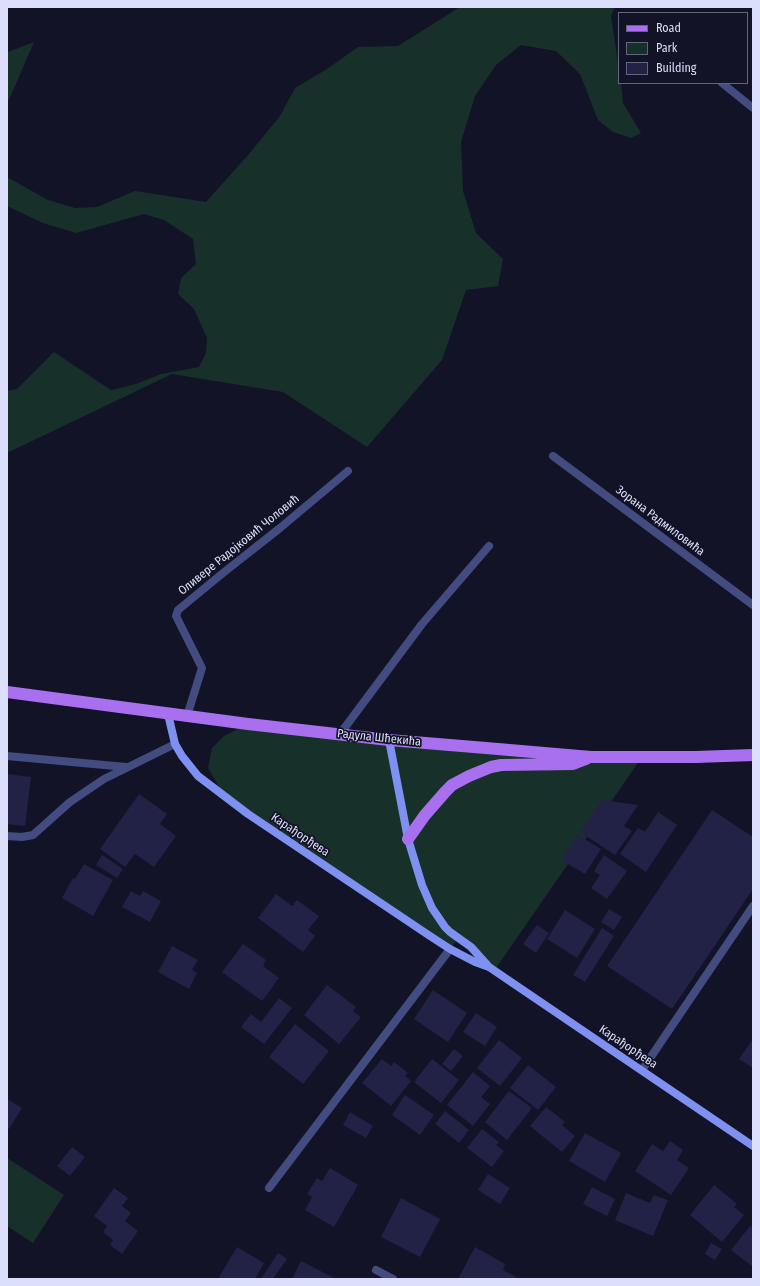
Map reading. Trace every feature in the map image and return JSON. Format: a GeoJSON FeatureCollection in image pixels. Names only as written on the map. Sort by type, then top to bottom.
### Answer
{"type":"FeatureCollection","features":[{"type":"Feature","properties":{"kind":"main road","name":"Радула Шћекића"},"geometry":{"type":"LineString","coordinates":[[7,692],[168,714],[389,740],[591,757],[696,757],[753,755]]}},
{"type":"Feature","properties":{"kind":"main road"},"geometry":{"type":"LineString","coordinates":[[408,839],[425,815],[446,790],[469,776],[485,769],[501,765],[573,764],[591,757]]}},
{"type":"Feature","properties":{"kind":"street"},"geometry":{"type":"LineString","coordinates":[[723,84],[753,108]]}},
{"type":"Feature","properties":{"kind":"street","name":"Зорана Радмиловића"},"geometry":{"type":"LineString","coordinates":[[553,456],[753,606]]}},
{"type":"Feature","properties":{"kind":"street","name":"Оливере Радојковић Чоловић"},"geometry":{"type":"LineString","coordinates":[[187,716],[202,668],[176,616],[178,610],[348,471]]}},
{"type":"Feature","properties":{"kind":"street"},"geometry":{"type":"LineString","coordinates":[[340,734],[422,624],[489,546]]}},
{"type":"Feature","properties":{"kind":"street","name":"Карађорђева"},"geometry":{"type":"LineString","coordinates":[[168,714],[175,744],[182,756],[198,776],[248,814],[303,852],[450,949],[475,962],[489,967]]}},
{"type":"Feature","properties":{"kind":"street","name":"Карађорђева"},"geometry":{"type":"LineString","coordinates":[[389,740],[408,839],[420,880],[432,908],[450,932],[471,948],[489,967],[753,1146]]}},
{"type":"Feature","properties":{"kind":"street"},"geometry":{"type":"LineString","coordinates":[[7,836],[22,837],[33,835],[70,802],[104,779],[175,744]]}},
{"type":"Feature","properties":{"kind":"street"},"geometry":{"type":"LineString","coordinates":[[7,756],[127,767]]}},
{"type":"Feature","properties":{"kind":"street"},"geometry":{"type":"LineString","coordinates":[[642,1070],[753,906]]}},
{"type":"Feature","properties":{"kind":"street"},"geometry":{"type":"LineString","coordinates":[[269,1188],[450,949]]}},
{"type":"Feature","properties":{"kind":"street"},"geometry":{"type":"LineString","coordinates":[[376,1270],[393,1279]]}},
{"type":"Feature","properties":{"kind":"green space"},"geometry":{"type":"Polygon","coordinates":[[[460,7],[615,7],[611,16],[618,62],[618,84],[621,84],[623,103],[641,133],[631,138],[613,132],[598,120],[580,74],[556,51],[521,45],[496,65],[475,96],[461,142],[463,191],[476,233],[503,259],[498,286],[466,290],[442,360],[367,447],[283,392],[172,374],[7,453],[7,391],[17,389],[54,352],[111,390],[136,384],[161,374],[199,367],[206,353],[207,338],[194,309],[178,294],[181,278],[196,264],[193,239],[164,220],[144,214],[76,233],[43,223],[7,206],[7,177],[48,200],[75,208],[97,207],[135,191],[206,202],[249,154],[280,116],[295,88],[327,69],[358,47],[398,46],[460,7]]]}},
{"type":"Feature","properties":{"kind":"green space"},"geometry":{"type":"Polygon","coordinates":[[[34,42],[12,93],[7,103],[7,53],[34,42]]]}},
{"type":"Feature","properties":{"kind":"green space"},"geometry":{"type":"Polygon","coordinates":[[[248,724],[642,757],[494,971],[458,939],[450,949],[225,797],[208,768],[212,748],[224,736],[248,724]]]}},
{"type":"Feature","properties":{"kind":"green space"},"geometry":{"type":"Polygon","coordinates":[[[7,1158],[64,1195],[33,1243],[7,1226],[7,1158]]]}},
{"type":"Feature","properties":{"kind":"building"},"geometry":{"type":"Polygon","coordinates":[[[7,774],[31,777],[25,826],[7,824],[7,774]]]}},
{"type":"Feature","properties":{"kind":"building"},"geometry":{"type":"Polygon","coordinates":[[[139,794],[167,814],[160,824],[176,836],[154,867],[135,854],[125,867],[100,849],[139,794]]]}},
{"type":"Feature","properties":{"kind":"building"},"geometry":{"type":"Polygon","coordinates":[[[602,800],[638,805],[624,826],[632,831],[615,855],[580,832],[602,800]]]}},
{"type":"Feature","properties":{"kind":"building"},"geometry":{"type":"Polygon","coordinates":[[[712,810],[753,837],[753,889],[672,1009],[607,966],[712,810]]]}},
{"type":"Feature","properties":{"kind":"building"},"geometry":{"type":"Polygon","coordinates":[[[658,812],[677,825],[646,872],[620,854],[638,828],[645,832],[658,812]]]}},
{"type":"Feature","properties":{"kind":"building"},"geometry":{"type":"Polygon","coordinates":[[[577,834],[601,849],[585,874],[561,860],[577,834]]]}},
{"type":"Feature","properties":{"kind":"building"},"geometry":{"type":"Polygon","coordinates":[[[102,855],[123,869],[117,878],[96,865],[102,855]]]}},
{"type":"Feature","properties":{"kind":"building"},"geometry":{"type":"Polygon","coordinates":[[[604,855],[627,871],[607,899],[591,888],[600,875],[594,871],[604,855]]]}},
{"type":"Feature","properties":{"kind":"building"},"geometry":{"type":"Polygon","coordinates":[[[84,864],[113,880],[93,916],[62,898],[73,878],[75,879],[84,864]]]}},
{"type":"Feature","properties":{"kind":"building"},"geometry":{"type":"Polygon","coordinates":[[[131,891],[140,896],[143,891],[161,901],[150,922],[122,907],[131,891]]]}},
{"type":"Feature","properties":{"kind":"building"},"geometry":{"type":"Polygon","coordinates":[[[276,894],[292,906],[297,900],[319,916],[308,930],[315,936],[303,952],[258,918],[276,894]]]}},
{"type":"Feature","properties":{"kind":"building"},"geometry":{"type":"Polygon","coordinates":[[[609,909],[622,917],[614,930],[601,922],[609,909]]]}},
{"type":"Feature","properties":{"kind":"building"},"geometry":{"type":"Polygon","coordinates":[[[565,910],[595,929],[577,958],[547,939],[565,910]]]}},
{"type":"Feature","properties":{"kind":"building"},"geometry":{"type":"Polygon","coordinates":[[[537,925],[549,933],[536,953],[523,944],[537,925]]]}},
{"type":"Feature","properties":{"kind":"building"},"geometry":{"type":"Polygon","coordinates":[[[602,928],[614,936],[585,982],[573,975],[602,928]]]}},
{"type":"Feature","properties":{"kind":"building"},"geometry":{"type":"Polygon","coordinates":[[[243,944],[266,960],[263,966],[279,978],[262,1001],[222,972],[243,944]]]}},
{"type":"Feature","properties":{"kind":"building"},"geometry":{"type":"Polygon","coordinates":[[[172,946],[198,960],[192,970],[197,973],[189,989],[158,972],[172,946]]]}},
{"type":"Feature","properties":{"kind":"building"},"geometry":{"type":"Polygon","coordinates":[[[327,985],[356,1007],[353,1011],[361,1017],[339,1044],[304,1015],[327,985]]]}},
{"type":"Feature","properties":{"kind":"building"},"geometry":{"type":"Polygon","coordinates":[[[433,990],[467,1013],[448,1042],[414,1019],[433,990]]]}},
{"type":"Feature","properties":{"kind":"building"},"geometry":{"type":"Polygon","coordinates":[[[279,998],[292,1008],[264,1044],[241,1027],[251,1014],[261,1022],[279,998]]]}},
{"type":"Feature","properties":{"kind":"building"},"geometry":{"type":"Polygon","coordinates":[[[476,1013],[497,1027],[485,1046],[463,1032],[476,1013]]]}},
{"type":"Feature","properties":{"kind":"building"},"geometry":{"type":"Polygon","coordinates":[[[295,1024],[329,1051],[303,1084],[269,1057],[295,1024]]]}},
{"type":"Feature","properties":{"kind":"building"},"geometry":{"type":"Polygon","coordinates":[[[753,1039],[753,1068],[739,1059],[753,1039]]]}},
{"type":"Feature","properties":{"kind":"building"},"geometry":{"type":"Polygon","coordinates":[[[499,1040],[522,1058],[500,1086],[477,1068],[499,1040]]]}},
{"type":"Feature","properties":{"kind":"building"},"geometry":{"type":"Polygon","coordinates":[[[454,1049],[463,1056],[451,1071],[442,1064],[454,1049]]]}},
{"type":"Feature","properties":{"kind":"building"},"geometry":{"type":"Polygon","coordinates":[[[382,1059],[391,1066],[394,1062],[408,1073],[405,1076],[411,1081],[391,1106],[362,1083],[382,1059]]]}},
{"type":"Feature","properties":{"kind":"building"},"geometry":{"type":"Polygon","coordinates":[[[432,1059],[459,1080],[441,1103],[414,1082],[432,1059]]]}},
{"type":"Feature","properties":{"kind":"building"},"geometry":{"type":"Polygon","coordinates":[[[528,1065],[556,1087],[538,1110],[510,1088],[528,1065]]]}},
{"type":"Feature","properties":{"kind":"building"},"geometry":{"type":"Polygon","coordinates":[[[473,1072],[490,1086],[481,1097],[490,1104],[473,1126],[447,1105],[473,1072]]]}},
{"type":"Feature","properties":{"kind":"building"},"geometry":{"type":"Polygon","coordinates":[[[509,1091],[532,1108],[507,1140],[485,1122],[509,1091]]]}},
{"type":"Feature","properties":{"kind":"building"},"geometry":{"type":"Polygon","coordinates":[[[405,1095],[434,1115],[420,1135],[392,1115],[405,1095]]]}},
{"type":"Feature","properties":{"kind":"building"},"geometry":{"type":"Polygon","coordinates":[[[7,1099],[22,1108],[9,1129],[7,1128],[7,1099]]]}},
{"type":"Feature","properties":{"kind":"building"},"geometry":{"type":"Polygon","coordinates":[[[546,1107],[565,1122],[562,1125],[575,1136],[562,1152],[530,1126],[546,1107]]]}},
{"type":"Feature","properties":{"kind":"building"},"geometry":{"type":"Polygon","coordinates":[[[445,1111],[469,1130],[459,1143],[435,1124],[445,1111]]]}},
{"type":"Feature","properties":{"kind":"building"},"geometry":{"type":"Polygon","coordinates":[[[350,1112],[373,1126],[366,1138],[343,1125],[350,1112]]]}},
{"type":"Feature","properties":{"kind":"building"},"geometry":{"type":"Polygon","coordinates":[[[482,1129],[499,1142],[496,1145],[504,1151],[492,1167],[467,1148],[482,1129]]]}},
{"type":"Feature","properties":{"kind":"building"},"geometry":{"type":"Polygon","coordinates":[[[585,1133],[621,1153],[605,1182],[569,1161],[585,1133]]]}},
{"type":"Feature","properties":{"kind":"building"},"geometry":{"type":"Polygon","coordinates":[[[670,1141],[683,1150],[677,1160],[689,1168],[671,1195],[635,1171],[652,1144],[663,1151],[670,1141]]]}},
{"type":"Feature","properties":{"kind":"building"},"geometry":{"type":"Polygon","coordinates":[[[72,1147],[85,1157],[70,1176],[57,1166],[72,1147]]]}},
{"type":"Feature","properties":{"kind":"building"},"geometry":{"type":"Polygon","coordinates":[[[330,1168],[358,1185],[334,1227],[305,1210],[312,1197],[307,1194],[317,1178],[322,1181],[330,1168]]]}},
{"type":"Feature","properties":{"kind":"building"},"geometry":{"type":"Polygon","coordinates":[[[488,1174],[510,1188],[500,1204],[478,1190],[488,1174]]]}},
{"type":"Feature","properties":{"kind":"building"},"geometry":{"type":"Polygon","coordinates":[[[714,1185],[737,1204],[734,1207],[744,1215],[722,1242],[690,1215],[714,1185]]]}},
{"type":"Feature","properties":{"kind":"building"},"geometry":{"type":"Polygon","coordinates":[[[592,1187],[615,1199],[607,1216],[583,1204],[592,1187]]]}},
{"type":"Feature","properties":{"kind":"building"},"geometry":{"type":"Polygon","coordinates":[[[114,1188],[128,1198],[122,1206],[131,1213],[125,1221],[138,1231],[122,1254],[110,1245],[113,1240],[103,1232],[107,1226],[94,1216],[114,1188]]]}},
{"type":"Feature","properties":{"kind":"building"},"geometry":{"type":"Polygon","coordinates":[[[626,1193],[650,1203],[654,1195],[668,1200],[653,1236],[615,1220],[626,1193]]]}},
{"type":"Feature","properties":{"kind":"building"},"geometry":{"type":"Polygon","coordinates":[[[401,1198],[440,1219],[420,1257],[381,1237],[401,1198]]]}},
{"type":"Feature","properties":{"kind":"building"},"geometry":{"type":"Polygon","coordinates":[[[750,1226],[753,1228],[753,1267],[731,1250],[750,1226]]]}},
{"type":"Feature","properties":{"kind":"building"},"geometry":{"type":"Polygon","coordinates":[[[711,1243],[722,1249],[715,1260],[705,1254],[711,1243]]]}},
{"type":"Feature","properties":{"kind":"building"},"geometry":{"type":"Polygon","coordinates":[[[237,1247],[264,1263],[255,1279],[222,1279],[219,1277],[237,1247]]]}},
{"type":"Feature","properties":{"kind":"building"},"geometry":{"type":"Polygon","coordinates":[[[475,1247],[505,1264],[503,1270],[520,1279],[458,1279],[475,1247]]]}},
{"type":"Feature","properties":{"kind":"building"},"geometry":{"type":"Polygon","coordinates":[[[278,1253],[287,1259],[273,1279],[261,1279],[278,1253]]]}},
{"type":"Feature","properties":{"kind":"building"},"geometry":{"type":"Polygon","coordinates":[[[301,1261],[336,1279],[292,1279],[301,1261]]]}}]}
